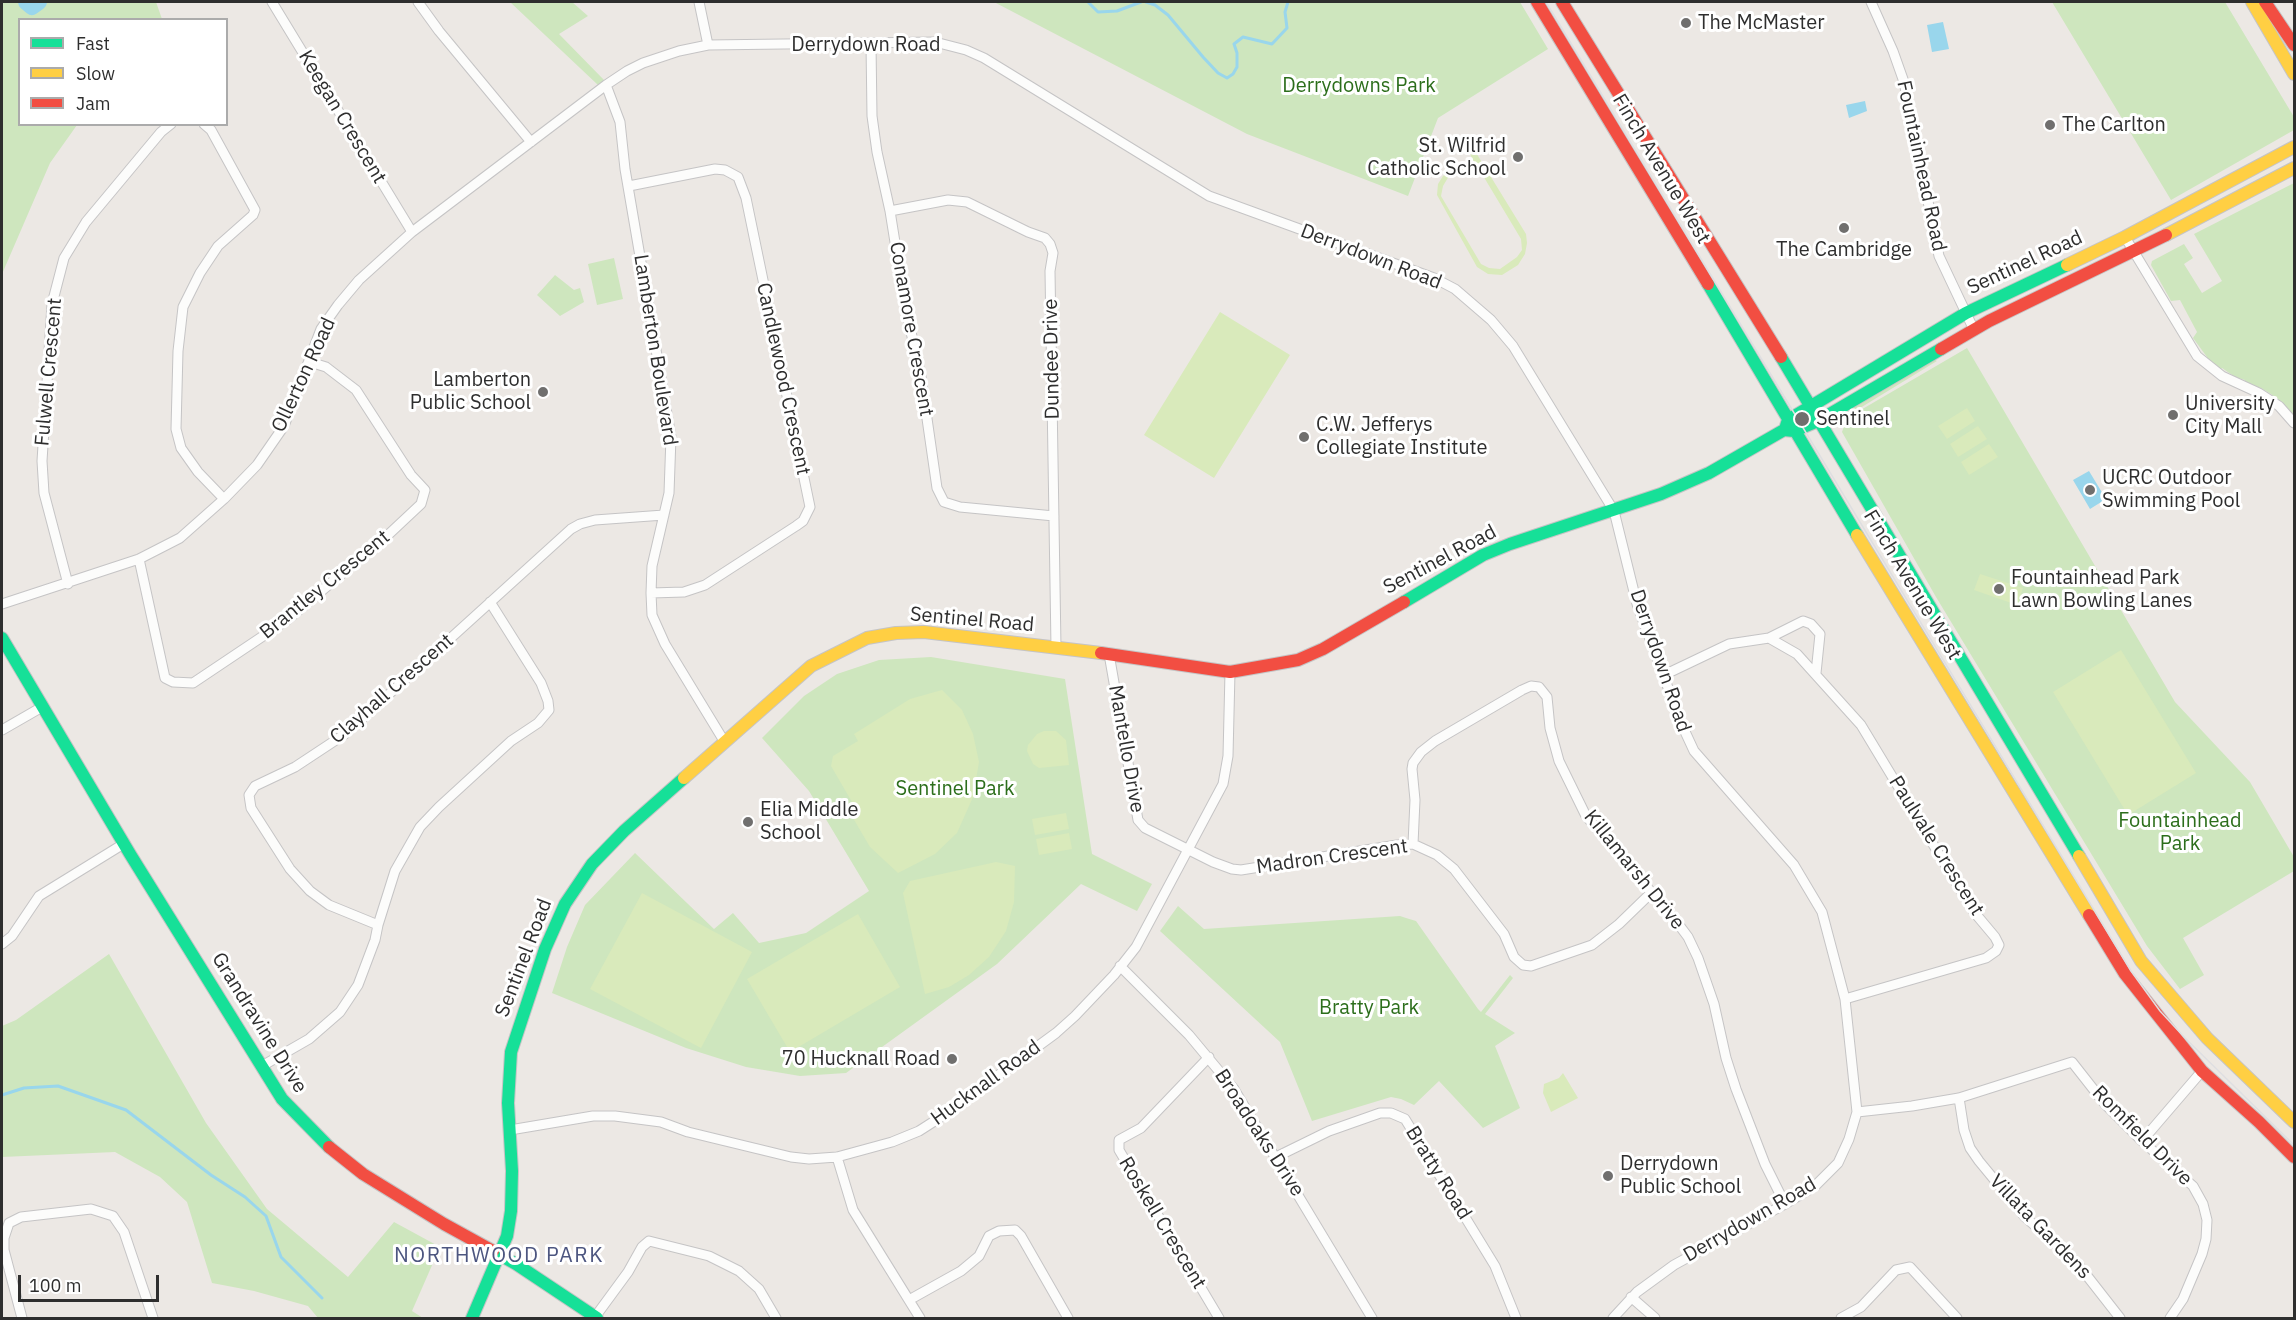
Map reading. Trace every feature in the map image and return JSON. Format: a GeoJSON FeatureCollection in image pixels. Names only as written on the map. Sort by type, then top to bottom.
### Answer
{"type":"FeatureCollection","features":[{"type":"Feature","properties":{"kind":"street","name":"Keegan Crescent"},"geometry":{"type":"LineString","coordinates":[[272,2],[411,232]]}},
{"type":"Feature","properties":{"kind":"street"},"geometry":{"type":"LineString","coordinates":[[418,2],[439,31],[531,142]]}},
{"type":"Feature","properties":{"kind":"street"},"geometry":{"type":"LineString","coordinates":[[699,2],[708,45]]}},
{"type":"Feature","properties":{"kind":"street","name":"Finch Avenue West"},"geometry":{"type":"LineString","coordinates":[[1537,2],[1789,427],[2125,974],[2202,1071],[2295,1157]]}},
{"type":"Feature","properties":{"kind":"street","name":"Finch Avenue West"},"geometry":{"type":"LineString","coordinates":[[1562,2],[1810,407],[2141,962],[2207,1038],[2295,1122]]}},
{"type":"Feature","properties":{"kind":"street","name":"Fountainhead Road"},"geometry":{"type":"LineString","coordinates":[[1871,2],[1904,82],[1937,248],[1974,330]]}},
{"type":"Feature","properties":{"kind":"street"},"geometry":{"type":"LineString","coordinates":[[2252,2],[2295,74]]}},
{"type":"Feature","properties":{"kind":"street"},"geometry":{"type":"LineString","coordinates":[[2265,2],[2295,45]]}},
{"type":"Feature","properties":{"kind":"street","name":"Derrydown Road"},"geometry":{"type":"LineString","coordinates":[[359,280],[411,232],[606,85],[643,63],[679,51],[708,45],[935,42],[966,50],[984,58],[1209,196],[1408,267],[1455,289],[1491,320],[1513,346],[1614,511],[1637,604],[1684,731],[1694,751],[1794,865],[1822,912],[1845,999],[1857,1112],[1849,1140],[1838,1163],[1815,1186],[1674,1265],[1631,1297],[1614,1318]]}},
{"type":"Feature","properties":{"kind":"street","name":"Conamore Crescent"},"geometry":{"type":"LineString","coordinates":[[871,44],[873,116],[877,152],[890,211],[905,305],[921,377],[935,480],[940,496],[944,502],[960,507],[1054,516]]}},
{"type":"Feature","properties":{"kind":"street","name":"Lamberton Boulevard"},"geometry":{"type":"LineString","coordinates":[[606,85],[620,122],[671,437],[669,493],[652,566],[652,615],[665,644],[724,741]]}},
{"type":"Feature","properties":{"kind":"street","name":"Fulwell Crescent"},"geometry":{"type":"LineString","coordinates":[[69,584],[44,493],[42,461],[52,304],[64,258],[86,222],[168,126]]}},
{"type":"Feature","properties":{"kind":"street"},"geometry":{"type":"LineString","coordinates":[[206,126],[211,130],[237,179],[255,206],[253,215],[218,246],[200,273],[183,307],[178,351],[176,429],[181,448],[198,472],[224,500]]}},
{"type":"Feature","properties":{"kind":"street","name":"Sentinel Road"},"geometry":{"type":"LineString","coordinates":[[471,1318],[507,1236],[511,1210],[512,1171],[508,1067],[511,1052],[545,949],[565,904],[585,873],[629,827],[811,666],[867,638],[896,633],[924,632],[1056,647],[1230,672],[1298,660],[1323,649],[1483,555],[1689,483],[1789,427],[1810,407],[1966,313],[2125,237],[2295,147]]}},
{"type":"Feature","properties":{"kind":"street","name":"Sentinel Road"},"geometry":{"type":"LineString","coordinates":[[1789,427],[1818,421],[1974,330],[2133,252],[2295,168]]}},
{"type":"Feature","properties":{"kind":"street","name":"Candlewood Crescent"},"geometry":{"type":"LineString","coordinates":[[629,186],[715,170],[725,170],[738,177],[746,198],[810,507],[803,521],[705,585],[684,592],[651,593]]}},
{"type":"Feature","properties":{"kind":"street","name":"Dundee Drive"},"geometry":{"type":"LineString","coordinates":[[890,211],[948,200],[967,202],[1045,238],[1050,244],[1053,253],[1050,271],[1056,647]]}},
{"type":"Feature","properties":{"kind":"street"},"geometry":{"type":"LineString","coordinates":[[2125,237],[2197,356],[2222,376],[2259,393],[2279,406],[2295,423]]}},
{"type":"Feature","properties":{"kind":"street","name":"Ollerton Road"},"geometry":{"type":"LineString","coordinates":[[2,604],[41,590],[69,584],[139,559],[180,538],[224,500],[257,465],[285,426],[321,329],[359,280]]}},
{"type":"Feature","properties":{"kind":"street","name":"Brantley Crescent"},"geometry":{"type":"LineString","coordinates":[[139,559],[165,678],[173,682],[193,683],[287,620],[421,504],[425,490],[411,475],[356,390],[326,367],[310,362]]}},
{"type":"Feature","properties":{"kind":"street","name":"Clayhall Crescent"},"geometry":{"type":"LineString","coordinates":[[378,925],[328,904],[310,891],[276,849],[251,808],[249,795],[255,786],[295,767],[345,734],[571,529],[595,520],[664,515]]}},
{"type":"Feature","properties":{"kind":"street"},"geometry":{"type":"LineString","coordinates":[[261,1066],[309,1039],[340,1012],[358,985],[375,940],[395,871],[420,827],[439,807],[512,741],[537,723],[549,710],[541,683],[490,602]]}},
{"type":"Feature","properties":{"kind":"street"},"geometry":{"type":"LineString","coordinates":[[1664,675],[1729,644],[1769,638],[1803,621],[1811,624],[1820,634],[1816,673]]}},
{"type":"Feature","properties":{"kind":"street","name":"Grandravine Drive"},"geometry":{"type":"LineString","coordinates":[[2,638],[261,1066],[282,1099],[309,1130],[335,1153],[381,1186],[533,1275],[596,1318]]}},
{"type":"Feature","properties":{"kind":"street","name":"Paulvale Crescent"},"geometry":{"type":"LineString","coordinates":[[1769,638],[1797,654],[1862,725],[1974,912],[1995,937],[1998,945],[1996,951],[1986,958],[1845,999]]}},
{"type":"Feature","properties":{"kind":"street","name":"Mantello Drive"},"geometry":{"type":"LineString","coordinates":[[1109,654],[1138,820],[1145,828],[1189,850]]}},
{"type":"Feature","properties":{"kind":"street","name":"Hucknall Road"},"geometry":{"type":"LineString","coordinates":[[510,1130],[594,1116],[615,1116],[661,1122],[688,1132],[791,1157],[809,1159],[837,1157],[892,1142],[919,1131],[1056,1033],[1075,1016],[1136,947],[1218,796],[1226,775],[1230,672]]}},
{"type":"Feature","properties":{"kind":"street","name":"Killamarsh Drive"},"geometry":{"type":"LineString","coordinates":[[1413,844],[1415,800],[1412,769],[1417,758],[1434,741],[1522,690],[1536,685],[1544,691],[1547,697],[1550,728],[1559,761],[1586,816],[1688,937],[1698,958],[1714,1005],[1726,1058],[1736,1089],[1765,1164],[1785,1204]]}},
{"type":"Feature","properties":{"kind":"street"},"geometry":{"type":"LineString","coordinates":[[2,730],[42,707]]}},
{"type":"Feature","properties":{"kind":"street"},"geometry":{"type":"LineString","coordinates":[[2,944],[12,936],[39,896],[125,843]]}},
{"type":"Feature","properties":{"kind":"street","name":"Madron Crescent"},"geometry":{"type":"LineString","coordinates":[[1189,850],[1232,869],[1241,870],[1413,844],[1437,855],[1455,869],[1504,934],[1514,957],[1523,965],[1532,966],[1592,945],[1650,894]]}},
{"type":"Feature","properties":{"kind":"street","name":"Broadoaks Drive"},"geometry":{"type":"LineString","coordinates":[[1120,966],[1209,1057],[1234,1089],[1372,1318]]}},
{"type":"Feature","properties":{"kind":"street","name":"Roskell Crescent"},"geometry":{"type":"LineString","coordinates":[[1209,1057],[1142,1128],[1119,1140],[1119,1150],[1219,1318]]}},
{"type":"Feature","properties":{"kind":"street","name":"Romfield Drive"},"geometry":{"type":"LineString","coordinates":[[1857,1112],[1959,1098],[2072,1062],[2105,1104],[2142,1141],[2193,1186],[2202,1204],[2207,1220],[2202,1254],[2182,1299],[2170,1318]]}},
{"type":"Feature","properties":{"kind":"street"},"geometry":{"type":"LineString","coordinates":[[2142,1141],[2202,1071]]}},
{"type":"Feature","properties":{"kind":"street","name":"Villata Gardens"},"geometry":{"type":"LineString","coordinates":[[1959,1098],[1964,1130],[1970,1148],[1978,1161],[2025,1217],[2078,1263],[2120,1318]]}},
{"type":"Feature","properties":{"kind":"street","name":"Bratty Road"},"geometry":{"type":"LineString","coordinates":[[1276,1157],[1329,1131],[1380,1113],[1391,1113],[1405,1119],[1495,1266],[1516,1318]]}},
{"type":"Feature","properties":{"kind":"street"},"geometry":{"type":"LineString","coordinates":[[837,1157],[853,1210],[920,1318]]}},
{"type":"Feature","properties":{"kind":"street"},"geometry":{"type":"LineString","coordinates":[[22,1318],[4,1250],[6,1228],[9,1222],[21,1217],[91,1209],[113,1216],[124,1232],[153,1318]]}},
{"type":"Feature","properties":{"kind":"street"},"geometry":{"type":"LineString","coordinates":[[909,1300],[961,1271],[979,1256],[989,1236],[999,1231],[1015,1230],[1021,1236],[1068,1318]]}},
{"type":"Feature","properties":{"kind":"street"},"geometry":{"type":"LineString","coordinates":[[596,1318],[628,1272],[642,1247],[650,1241],[709,1256],[739,1271],[759,1289],[776,1318]]}},
{"type":"Feature","properties":{"kind":"street"},"geometry":{"type":"LineString","coordinates":[[1841,1318],[1861,1307],[1896,1270],[1910,1267],[1957,1318]]}},
{"type":"Feature","properties":{"kind":"street"},"geometry":{"type":"LineString","coordinates":[[1631,1297],[1655,1318]]}},
{"type":"Feature","properties":{"kind":"green space"},"geometry":{"type":"Polygon","coordinates":[[[2,2],[156,2],[162,18],[18,18],[18,126],[76,126],[50,163],[2,274],[2,2]]]}},
{"type":"Feature","properties":{"kind":"green space"},"geometry":{"type":"Polygon","coordinates":[[[510,2],[572,2],[588,16],[559,34],[604,80],[598,85],[510,2]]]}},
{"type":"Feature","properties":{"kind":"green space","name":"Derrydowns Park"},"geometry":{"type":"Polygon","coordinates":[[[994,2],[1520,2],[1548,49],[1438,118],[1408,196],[1247,134],[994,2]]]}},
{"type":"Feature","properties":{"kind":"green space"},"geometry":{"type":"Polygon","coordinates":[[[2052,2],[2225,2],[2294,117],[2294,130],[2171,200],[2052,2]]]}},
{"type":"Feature","properties":{"kind":"green space"},"geometry":{"type":"Polygon","coordinates":[[[1475,151],[1526,234],[1525,254],[1518,265],[1502,275],[1488,274],[1477,267],[1437,195],[1438,184],[1451,170],[1460,165],[1476,166],[1470,154],[1475,151]],[[1460,170],[1449,176],[1443,186],[1441,196],[1481,264],[1489,268],[1500,269],[1517,257],[1522,250],[1521,239],[1482,174],[1471,170],[1460,170]]]}},
{"type":"Feature","properties":{"kind":"green space"},"geometry":{"type":"Polygon","coordinates":[[[2294,183],[2294,415],[2277,398],[2261,388],[2244,383],[2245,380],[2235,377],[2222,368],[2220,371],[2206,359],[2207,357],[2193,338],[2197,332],[2180,300],[2171,301],[2151,265],[2152,261],[2184,244],[2193,258],[2184,264],[2202,293],[2222,281],[2194,234],[2294,183]]]}},
{"type":"Feature","properties":{"kind":"green space"},"geometry":{"type":"Polygon","coordinates":[[[614,258],[623,299],[597,305],[588,264],[614,258]]]}},
{"type":"Feature","properties":{"kind":"green space"},"geometry":{"type":"Polygon","coordinates":[[[555,275],[574,290],[580,288],[584,302],[560,316],[537,295],[555,275]]]}},
{"type":"Feature","properties":{"kind":"green space"},"geometry":{"type":"Polygon","coordinates":[[[1220,312],[1290,355],[1214,478],[1144,435],[1220,312]]]}},
{"type":"Feature","properties":{"kind":"green space","name":"Fountainhead Park"},"geometry":{"type":"Polygon","coordinates":[[[1967,348],[2175,702],[2250,782],[2294,857],[2294,871],[2183,938],[2204,975],[2180,989],[2147,946],[1936,597],[1842,432],[1847,418],[1967,348]]]}},
{"type":"Feature","properties":{"kind":"green space"},"geometry":{"type":"Polygon","coordinates":[[[1933,359],[1937,361],[1847,416],[1845,412],[1933,359]]]}},
{"type":"Feature","properties":{"kind":"green space"},"geometry":{"type":"Polygon","coordinates":[[[1967,408],[1975,421],[1947,439],[1938,426],[1967,408]]]}},
{"type":"Feature","properties":{"kind":"green space"},"geometry":{"type":"Polygon","coordinates":[[[1978,426],[1987,439],[1958,457],[1950,444],[1978,426]]]}},
{"type":"Feature","properties":{"kind":"green space"},"geometry":{"type":"Polygon","coordinates":[[[1989,444],[1998,457],[1969,475],[1961,462],[1989,444]]]}},
{"type":"Feature","properties":{"kind":"green space","name":"Fountainhead Park Lawn Bowling Lanes"},"geometry":{"type":"Polygon","coordinates":[[[1980,574],[2023,588],[2017,605],[1974,590],[1980,574]]]}},
{"type":"Feature","properties":{"kind":"green space"},"geometry":{"type":"Polygon","coordinates":[[[2121,650],[2196,773],[2128,815],[2053,692],[2121,650]]]}},
{"type":"Feature","properties":{"kind":"green space","name":"Sentinel Park"},"geometry":{"type":"Polygon","coordinates":[[[931,657],[1065,679],[1092,854],[1152,884],[1137,911],[1081,884],[997,964],[846,1073],[800,1076],[746,1067],[686,1048],[552,993],[567,947],[585,905],[635,853],[714,929],[733,913],[759,943],[806,933],[869,891],[809,791],[762,738],[804,696],[837,674],[879,660],[931,657]]]}},
{"type":"Feature","properties":{"kind":"green space"},"geometry":{"type":"Polygon","coordinates":[[[942,690],[962,710],[973,734],[979,762],[973,797],[957,833],[935,854],[898,873],[870,847],[853,818],[859,814],[831,766],[833,756],[858,741],[854,734],[910,699],[942,690]]]}},
{"type":"Feature","properties":{"kind":"green space"},"geometry":{"type":"Polygon","coordinates":[[[1044,731],[1056,731],[1066,740],[1069,765],[1039,768],[1033,764],[1027,751],[1028,745],[1037,734],[1044,731]]]}},
{"type":"Feature","properties":{"kind":"green space"},"geometry":{"type":"Polygon","coordinates":[[[1066,813],[1069,829],[1035,835],[1032,819],[1066,813]]]}},
{"type":"Feature","properties":{"kind":"green space"},"geometry":{"type":"Polygon","coordinates":[[[1069,833],[1072,849],[1039,855],[1036,839],[1069,833]]]}},
{"type":"Feature","properties":{"kind":"green space"},"geometry":{"type":"Polygon","coordinates":[[[996,862],[1015,866],[1014,902],[1006,931],[989,957],[969,975],[949,987],[925,994],[903,893],[910,881],[996,862]]]}},
{"type":"Feature","properties":{"kind":"green space"},"geometry":{"type":"Polygon","coordinates":[[[642,893],[752,952],[701,1048],[590,989],[642,893]]]}},
{"type":"Feature","properties":{"kind":"green space","name":"Bratty Park"},"geometry":{"type":"Polygon","coordinates":[[[1178,906],[1204,929],[1400,916],[1416,921],[1481,1012],[1510,975],[1513,978],[1485,1014],[1515,1033],[1495,1046],[1520,1108],[1483,1128],[1439,1081],[1414,1105],[1391,1097],[1312,1121],[1280,1042],[1160,931],[1178,906]]]}},
{"type":"Feature","properties":{"kind":"green space"},"geometry":{"type":"Polygon","coordinates":[[[858,914],[900,987],[790,1052],[747,979],[858,914]]]}},
{"type":"Feature","properties":{"kind":"green space"},"geometry":{"type":"Polygon","coordinates":[[[109,954],[206,1123],[267,1209],[348,1277],[394,1222],[440,1247],[412,1311],[423,1318],[318,1318],[308,1306],[254,1291],[212,1283],[187,1202],[160,1177],[115,1152],[2,1157],[2,1026],[16,1020],[109,954]]]}},
{"type":"Feature","properties":{"kind":"green space"},"geometry":{"type":"Polygon","coordinates":[[[1563,1073],[1578,1098],[1551,1112],[1543,1093],[1544,1084],[1559,1078],[1563,1073]]]}},
{"type":"Feature","properties":{"kind":"water"},"geometry":{"type":"Polygon","coordinates":[[[1943,22],[1949,49],[1932,52],[1927,25],[1943,22]]]}},
{"type":"Feature","properties":{"kind":"water"},"geometry":{"type":"Polygon","coordinates":[[[1865,101],[1867,111],[1849,118],[1846,105],[1865,101]]]}},
{"type":"Feature","properties":{"kind":"water","name":"UCRC Outdoor Swimming Pool"},"geometry":{"type":"Polygon","coordinates":[[[2089,471],[2106,499],[2090,509],[2073,480],[2089,471]]]}},
{"type":"Feature","properties":{"kind":"waterway"},"geometry":{"type":"LineString","coordinates":[[26,2],[32,7],[39,2]]}},
{"type":"Feature","properties":{"kind":"waterway"},"geometry":{"type":"LineString","coordinates":[[1088,2],[1098,12],[1117,11],[1141,2]]}},
{"type":"Feature","properties":{"kind":"waterway"},"geometry":{"type":"LineString","coordinates":[[1146,2],[1155,5],[1168,15],[1203,57],[1218,73],[1227,78],[1237,67],[1237,53],[1234,44],[1243,37],[1272,44],[1287,28],[1285,12],[1288,2]]}},
{"type":"Feature","properties":{"kind":"waterway"},"geometry":{"type":"LineString","coordinates":[[2,1095],[24,1088],[58,1086],[126,1110],[211,1175],[245,1197],[266,1216],[281,1257],[322,1298]]}},
{"type":"Feature","properties":{"kind":"tram line"},"geometry":{"type":"LineString","coordinates":[[1546,2],[2131,971],[2160,1011],[2185,1038],[2294,1145]]}},
{"type":"Feature","properties":{"kind":"traffic: fast"},"geometry":{"type":"LineString","coordinates":[[1786,426],[1788,420],[1966,313],[2067,265]]}},
{"type":"Feature","properties":{"kind":"traffic: fast"},"geometry":{"type":"LineString","coordinates":[[1708,284],[1857,535]]}},
{"type":"Feature","properties":{"kind":"traffic: fast"},"geometry":{"type":"LineString","coordinates":[[1404,602],[1483,555],[1661,494],[1709,473],[1784,430],[1794,431],[1818,421],[1941,349]]}},
{"type":"Feature","properties":{"kind":"traffic: fast"},"geometry":{"type":"LineString","coordinates":[[1781,357],[2079,856]]}},
{"type":"Feature","properties":{"kind":"traffic: fast"},"geometry":{"type":"LineString","coordinates":[[2,638],[130,854],[282,1099],[329,1147]]}},
{"type":"Feature","properties":{"kind":"traffic: fast"},"geometry":{"type":"LineString","coordinates":[[472,1318],[507,1236],[511,1211],[512,1171],[508,1103],[511,1052],[545,949],[565,904],[592,864],[624,831],[684,778]]}},
{"type":"Feature","properties":{"kind":"traffic: fast"},"geometry":{"type":"LineString","coordinates":[[493,1251],[597,1318]]}},
{"type":"Feature","properties":{"kind":"traffic: slow"},"geometry":{"type":"LineString","coordinates":[[2252,2],[2294,74]]}},
{"type":"Feature","properties":{"kind":"traffic: slow"},"geometry":{"type":"LineString","coordinates":[[2067,265],[2125,237],[2294,147]]}},
{"type":"Feature","properties":{"kind":"traffic: slow"},"geometry":{"type":"LineString","coordinates":[[2166,235],[2294,168]]}},
{"type":"Feature","properties":{"kind":"traffic: slow"},"geometry":{"type":"LineString","coordinates":[[1857,535],[2089,915]]}},
{"type":"Feature","properties":{"kind":"traffic: slow"},"geometry":{"type":"LineString","coordinates":[[684,778],[811,666],[867,638],[896,633],[924,632],[1101,653]]}},
{"type":"Feature","properties":{"kind":"traffic: slow"},"geometry":{"type":"LineString","coordinates":[[2079,856],[2141,961],[2207,1038],[2294,1122]]}},
{"type":"Feature","properties":{"kind":"traffic: jam"},"geometry":{"type":"LineString","coordinates":[[1537,2],[1708,284]]}},
{"type":"Feature","properties":{"kind":"traffic: jam"},"geometry":{"type":"LineString","coordinates":[[1562,2],[1781,357]]}},
{"type":"Feature","properties":{"kind":"traffic: jam"},"geometry":{"type":"LineString","coordinates":[[2265,2],[2294,45]]}},
{"type":"Feature","properties":{"kind":"traffic: jam"},"geometry":{"type":"LineString","coordinates":[[1941,349],[1989,321],[2166,235]]}},
{"type":"Feature","properties":{"kind":"traffic: jam"},"geometry":{"type":"LineString","coordinates":[[1101,653],[1230,672],[1298,660],[1323,649],[1404,602]]}},
{"type":"Feature","properties":{"kind":"traffic: jam"},"geometry":{"type":"LineString","coordinates":[[2089,915],[2125,974],[2202,1071],[2294,1157]]}},
{"type":"Feature","properties":{"kind":"traffic: jam"},"geometry":{"type":"LineString","coordinates":[[329,1147],[363,1174],[493,1251]]}},
{"type":"Feature","properties":{"kind":"place","name":"The McMaster"},"geometry":{"type":"Point","coordinates":[1686,23]}},
{"type":"Feature","properties":{"kind":"place","name":"The Carlton"},"geometry":{"type":"Point","coordinates":[2050,125]}},
{"type":"Feature","properties":{"kind":"place","name":"St. Wilfrid Catholic School"},"geometry":{"type":"Point","coordinates":[1518,157]}},
{"type":"Feature","properties":{"kind":"place","name":"The Cambridge"},"geometry":{"type":"Point","coordinates":[1844,228]}},
{"type":"Feature","properties":{"kind":"place","name":"Lamberton Public School"},"geometry":{"type":"Point","coordinates":[543,392]}},
{"type":"Feature","properties":{"kind":"place","name":"University City Mall"},"geometry":{"type":"Point","coordinates":[2173,415]}},
{"type":"Feature","properties":{"kind":"place","name":"Sentinel"},"geometry":{"type":"Point","coordinates":[1802,419]}},
{"type":"Feature","properties":{"kind":"place","name":"C.W. Jefferys Collegiate Institute"},"geometry":{"type":"Point","coordinates":[1304,437]}},
{"type":"Feature","properties":{"kind":"place","name":"UCRC Outdoor Swimming Pool"},"geometry":{"type":"Point","coordinates":[2090,490]}},
{"type":"Feature","properties":{"kind":"place","name":"Fountainhead Park Lawn Bowling Lanes"},"geometry":{"type":"Point","coordinates":[1999,589]}},
{"type":"Feature","properties":{"kind":"place","name":"Elia Middle School"},"geometry":{"type":"Point","coordinates":[748,822]}},
{"type":"Feature","properties":{"kind":"place","name":"70 Hucknall Road"},"geometry":{"type":"Point","coordinates":[952,1059]}},
{"type":"Feature","properties":{"kind":"place","name":"Derrydown Public School"},"geometry":{"type":"Point","coordinates":[1608,1176]}},
{"type":"Feature","properties":{"kind":"district","name":"NORTHWOOD PARK"},"geometry":{"type":"Point","coordinates":[499,1256]}}]}
